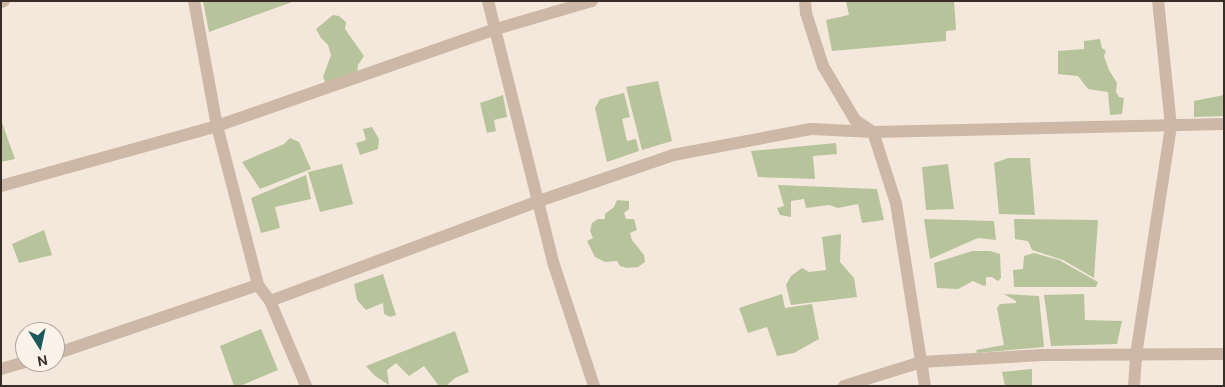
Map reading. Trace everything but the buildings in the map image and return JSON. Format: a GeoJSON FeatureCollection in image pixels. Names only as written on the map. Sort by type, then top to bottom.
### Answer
{"type":"FeatureCollection","features":[{"type":"Feature","properties":{"kind":"street"},"geometry":{"type":"LineString","coordinates":[[194,1],[218,126],[258,285],[270,301],[306,386]]}},
{"type":"Feature","properties":{"kind":"street"},"geometry":{"type":"LineString","coordinates":[[488,1],[553,262],[594,386]]}},
{"type":"Feature","properties":{"kind":"street"},"geometry":{"type":"LineString","coordinates":[[1,186],[218,126],[496,29],[592,1]]}},
{"type":"Feature","properties":{"kind":"street"},"geometry":{"type":"LineString","coordinates":[[805,1],[806,13],[823,66],[855,120],[873,132],[896,203],[925,386]]}},
{"type":"Feature","properties":{"kind":"street"},"geometry":{"type":"LineString","coordinates":[[1134,386],[1136,355],[1171,126],[1158,1]]}},
{"type":"Feature","properties":{"kind":"street"},"geometry":{"type":"LineString","coordinates":[[270,301],[538,201],[673,155],[811,129],[873,132],[1224,124]]}},
{"type":"Feature","properties":{"kind":"street"},"geometry":{"type":"LineString","coordinates":[[65,351],[258,285]]}},
{"type":"Feature","properties":{"kind":"street"},"geometry":{"type":"LineString","coordinates":[[844,386],[921,362],[1043,355],[1224,354]]}},
{"type":"Feature","properties":{"kind":"street"},"geometry":{"type":"LineString","coordinates":[[1,369],[15,365]]}},
{"type":"Feature","properties":{"kind":"green space"},"geometry":{"type":"Polygon","coordinates":[[[203,1],[295,1],[209,32],[203,1]]]}},
{"type":"Feature","properties":{"kind":"green space"},"geometry":{"type":"Polygon","coordinates":[[[846,1],[954,1],[956,30],[946,31],[946,41],[832,51],[826,20],[849,15],[846,1]]]}},
{"type":"Feature","properties":{"kind":"green space"},"geometry":{"type":"Polygon","coordinates":[[[333,15],[339,16],[346,22],[345,29],[364,56],[358,65],[357,75],[327,86],[323,77],[331,55],[328,45],[316,29],[333,15]]]}},
{"type":"Feature","properties":{"kind":"green space"},"geometry":{"type":"Polygon","coordinates":[[[1100,39],[1102,48],[1106,51],[1104,56],[1109,70],[1117,83],[1116,92],[1119,97],[1124,98],[1122,114],[1110,115],[1108,92],[1088,89],[1078,76],[1058,74],[1058,51],[1084,49],[1084,41],[1100,39]]]}},
{"type":"Feature","properties":{"kind":"green space"},"geometry":{"type":"Polygon","coordinates":[[[658,81],[672,141],[642,150],[626,87],[658,81]]]}},
{"type":"Feature","properties":{"kind":"green space"},"geometry":{"type":"Polygon","coordinates":[[[624,93],[630,117],[622,119],[627,141],[636,139],[639,151],[607,162],[595,108],[600,99],[624,93]]]}},
{"type":"Feature","properties":{"kind":"green space"},"geometry":{"type":"Polygon","coordinates":[[[503,95],[507,117],[494,120],[496,131],[487,133],[480,103],[503,95]]]}},
{"type":"Feature","properties":{"kind":"green space"},"geometry":{"type":"Polygon","coordinates":[[[1224,95],[1224,116],[1194,117],[1194,101],[1224,95]]]}},
{"type":"Feature","properties":{"kind":"green space"},"geometry":{"type":"Polygon","coordinates":[[[1,120],[15,159],[1,162],[1,120]]]}},
{"type":"Feature","properties":{"kind":"green space"},"geometry":{"type":"Polygon","coordinates":[[[372,127],[379,139],[378,149],[360,155],[356,143],[366,140],[363,129],[372,127]]]}},
{"type":"Feature","properties":{"kind":"green space"},"geometry":{"type":"Polygon","coordinates":[[[290,138],[299,142],[311,169],[260,189],[242,162],[284,144],[290,138]]]}},
{"type":"Feature","properties":{"kind":"green space"},"geometry":{"type":"Polygon","coordinates":[[[836,143],[837,154],[813,156],[815,179],[758,177],[751,151],[836,143]]]}},
{"type":"Feature","properties":{"kind":"green space"},"geometry":{"type":"Polygon","coordinates":[[[1008,158],[1030,158],[1035,215],[999,214],[994,163],[1008,158]]]}},
{"type":"Feature","properties":{"kind":"green space"},"geometry":{"type":"Polygon","coordinates":[[[342,164],[353,204],[320,212],[308,172],[342,164]]]}},
{"type":"Feature","properties":{"kind":"green space"},"geometry":{"type":"Polygon","coordinates":[[[948,164],[954,209],[926,210],[922,167],[948,164]]]}},
{"type":"Feature","properties":{"kind":"green space"},"geometry":{"type":"Polygon","coordinates":[[[306,175],[311,199],[275,207],[280,228],[261,233],[251,198],[306,175]]]}},
{"type":"Feature","properties":{"kind":"green space"},"geometry":{"type":"Polygon","coordinates":[[[778,185],[877,189],[884,220],[862,223],[858,204],[838,208],[829,205],[806,208],[804,199],[791,201],[791,217],[780,215],[777,208],[784,206],[778,185]]]}},
{"type":"Feature","properties":{"kind":"green space"},"geometry":{"type":"Polygon","coordinates":[[[617,200],[629,201],[629,209],[624,213],[626,219],[634,219],[637,230],[630,233],[632,240],[644,255],[645,262],[638,267],[627,268],[620,266],[617,261],[605,262],[595,257],[587,241],[593,238],[590,231],[592,223],[598,219],[605,219],[605,214],[614,207],[617,200]]]}},
{"type":"Feature","properties":{"kind":"green space"},"geometry":{"type":"Polygon","coordinates":[[[924,219],[994,221],[996,240],[978,238],[930,259],[924,219]]]}},
{"type":"Feature","properties":{"kind":"green space"},"geometry":{"type":"Polygon","coordinates":[[[1014,219],[1098,220],[1094,278],[1063,260],[1032,250],[1028,241],[1015,239],[1014,219]]]}},
{"type":"Feature","properties":{"kind":"green space"},"geometry":{"type":"Polygon","coordinates":[[[44,230],[52,255],[19,263],[12,244],[44,230]]]}},
{"type":"Feature","properties":{"kind":"green space"},"geometry":{"type":"Polygon","coordinates":[[[841,234],[840,262],[854,278],[857,297],[791,305],[786,285],[791,276],[802,268],[809,272],[826,270],[822,237],[841,234]]]}},
{"type":"Feature","properties":{"kind":"green space"},"geometry":{"type":"Polygon","coordinates":[[[972,251],[990,251],[1000,254],[1001,278],[998,281],[992,277],[986,277],[986,285],[984,286],[973,281],[958,289],[937,288],[934,263],[972,251]]]}},
{"type":"Feature","properties":{"kind":"green space"},"geometry":{"type":"Polygon","coordinates":[[[1034,253],[1059,260],[1098,282],[1096,287],[1014,287],[1013,270],[1023,269],[1024,256],[1034,253]]]}},
{"type":"Feature","properties":{"kind":"green space"},"geometry":{"type":"Polygon","coordinates":[[[383,274],[396,315],[390,317],[384,314],[383,303],[366,310],[357,300],[354,284],[383,274]]]}},
{"type":"Feature","properties":{"kind":"green space"},"geometry":{"type":"Polygon","coordinates":[[[782,294],[785,308],[812,304],[819,339],[794,353],[777,356],[767,327],[748,333],[739,308],[782,294]]]}},
{"type":"Feature","properties":{"kind":"green space"},"geometry":{"type":"Polygon","coordinates":[[[1004,294],[1039,296],[1044,347],[977,353],[976,350],[1004,345],[997,308],[1000,304],[1016,303],[1016,301],[1004,294]]]}},
{"type":"Feature","properties":{"kind":"green space"},"geometry":{"type":"Polygon","coordinates":[[[1084,294],[1085,320],[1122,321],[1117,344],[1051,346],[1044,295],[1084,294]]]}},
{"type":"Feature","properties":{"kind":"green space"},"geometry":{"type":"Polygon","coordinates":[[[261,329],[278,370],[240,386],[234,386],[220,346],[261,329]]]}},
{"type":"Feature","properties":{"kind":"green space"},"geometry":{"type":"Polygon","coordinates":[[[455,331],[469,372],[455,378],[446,386],[439,386],[424,366],[409,376],[396,363],[387,370],[389,385],[375,376],[366,366],[455,331]]]}},
{"type":"Feature","properties":{"kind":"green space"},"geometry":{"type":"Polygon","coordinates":[[[1032,369],[1032,386],[1005,386],[1002,372],[1032,369]]]}}]}
